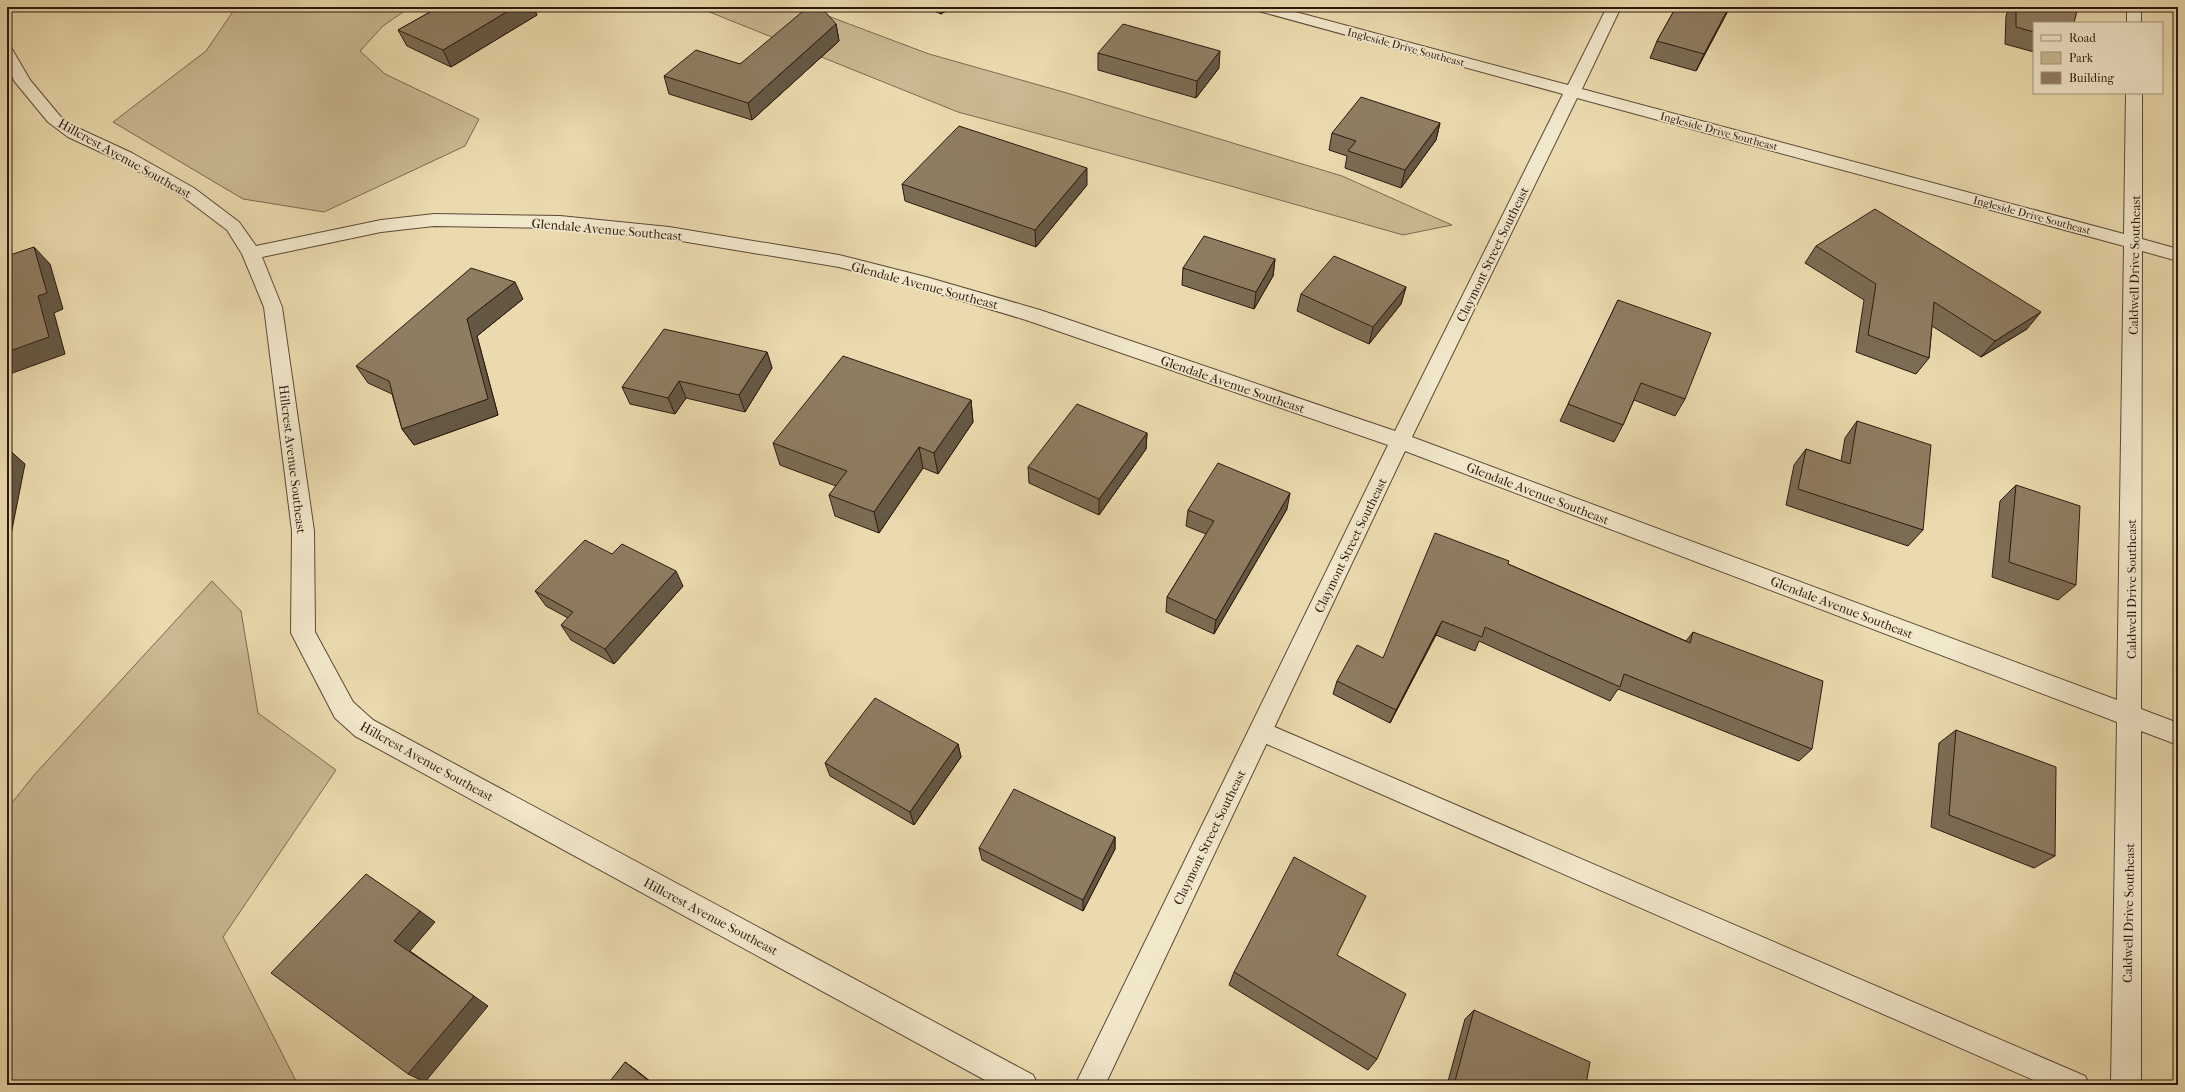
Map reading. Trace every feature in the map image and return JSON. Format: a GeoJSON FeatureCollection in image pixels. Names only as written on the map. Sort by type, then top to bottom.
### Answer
{"type":"FeatureCollection","features":[{"type":"Feature","properties":{"kind":"street","name":"Ingleside Drive Southeast"},"geometry":{"type":"LineString","coordinates":[[1260,7],[2178,255]]}},
{"type":"Feature","properties":{"kind":"street","name":"Claymont Street Southeast"},"geometry":{"type":"LineString","coordinates":[[1090,1085],[1400,441],[1571,91],[1614,7]]}},
{"type":"Feature","properties":{"kind":"street"},"geometry":{"type":"LineString","coordinates":[[2134,7],[2134,22]]}},
{"type":"Feature","properties":{"kind":"street","name":"Hillcrest Avenue Southeast"},"geometry":{"type":"LineString","coordinates":[[7,52],[23,82],[54,119],[74,133],[126,157],[188,192],[233,226],[251,253],[273,307],[304,531],[303,633],[344,710],[364,728],[1023,1085]]}},
{"type":"Feature","properties":{"kind":"street","name":"Caldwell Drive Southeast"},"geometry":{"type":"LineString","coordinates":[[2126,1085],[2134,243],[2134,94]]}},
{"type":"Feature","properties":{"kind":"street","name":"Glendale Avenue Southeast"},"geometry":{"type":"LineString","coordinates":[[251,253],[381,226],[434,220],[560,222],[692,237],[839,261],[919,281],[1033,315],[1400,441],[2178,734]]}},
{"type":"Feature","properties":{"kind":"lane"},"geometry":{"type":"LineString","coordinates":[[1261,730],[2076,1085]]}},
{"type":"Feature","properties":{"kind":"green space"},"geometry":{"type":"Polygon","coordinates":[[[236,7],[410,7],[383,26],[360,51],[385,74],[479,119],[465,146],[324,212],[243,199],[113,122],[206,51],[236,7]]]}},
{"type":"Feature","properties":{"kind":"green space"},"geometry":{"type":"Polygon","coordinates":[[[697,7],[804,7],[929,54],[1067,93],[1342,176],[1452,225],[1403,235],[1227,185],[958,112],[697,7]]]}},
{"type":"Feature","properties":{"kind":"green space"},"geometry":{"type":"Polygon","coordinates":[[[212,581],[241,611],[258,713],[336,770],[223,937],[296,1081],[300,1085],[7,1085],[7,809],[35,774],[212,581]]]}},
{"type":"Feature","properties":{"kind":"building"},"geometry":{"type":"Polygon","coordinates":[[[439,7],[515,7],[443,50],[398,30],[439,7]]]}},
{"type":"Feature","properties":{"kind":"building"},"geometry":{"type":"Polygon","coordinates":[[[808,7],[821,7],[836,24],[748,103],[664,76],[696,50],[740,64],[808,7]]]}},
{"type":"Feature","properties":{"kind":"building"},"geometry":{"type":"Polygon","coordinates":[[[1676,7],[1729,7],[1704,54],[1657,41],[1676,7]]]}},
{"type":"Feature","properties":{"kind":"building"},"geometry":{"type":"Polygon","coordinates":[[[2016,7],[2078,7],[2074,22],[2033,22],[2033,32],[2016,27],[2016,7]]]}},
{"type":"Feature","properties":{"kind":"building"},"geometry":{"type":"Polygon","coordinates":[[[1123,24],[1220,51],[1197,81],[1098,53],[1123,24]]]}},
{"type":"Feature","properties":{"kind":"building"},"geometry":{"type":"Polygon","coordinates":[[[1361,97],[1440,123],[1405,170],[1348,151],[1356,141],[1332,133],[1361,97]]]}},
{"type":"Feature","properties":{"kind":"building"},"geometry":{"type":"Polygon","coordinates":[[[959,126],[1087,168],[1035,230],[902,184],[959,126]]]}},
{"type":"Feature","properties":{"kind":"building"},"geometry":{"type":"Polygon","coordinates":[[[1875,209],[2041,312],[1995,341],[1934,302],[1929,358],[1868,335],[1876,284],[1816,246],[1875,209]]]}},
{"type":"Feature","properties":{"kind":"building"},"geometry":{"type":"Polygon","coordinates":[[[1204,236],[1275,259],[1256,292],[1183,268],[1204,236]]]}},
{"type":"Feature","properties":{"kind":"building"},"geometry":{"type":"Polygon","coordinates":[[[34,247],[47,293],[38,296],[49,337],[7,352],[7,256],[34,247]]]}},
{"type":"Feature","properties":{"kind":"building"},"geometry":{"type":"Polygon","coordinates":[[[1334,256],[1406,287],[1373,327],[1301,294],[1334,256]]]}},
{"type":"Feature","properties":{"kind":"building"},"geometry":{"type":"Polygon","coordinates":[[[471,268],[515,282],[467,319],[488,399],[402,429],[389,381],[356,366],[471,268]]]}},
{"type":"Feature","properties":{"kind":"building"},"geometry":{"type":"Polygon","coordinates":[[[1618,300],[1711,333],[1685,399],[1641,383],[1623,425],[1568,404],[1618,300]]]}},
{"type":"Feature","properties":{"kind":"building"},"geometry":{"type":"Polygon","coordinates":[[[664,329],[767,352],[739,395],[679,381],[668,398],[622,387],[664,329]]]}},
{"type":"Feature","properties":{"kind":"building"},"geometry":{"type":"Polygon","coordinates":[[[843,356],[971,400],[934,453],[919,447],[874,512],[829,495],[847,471],[773,443],[843,356]]]}},
{"type":"Feature","properties":{"kind":"building"},"geometry":{"type":"Polygon","coordinates":[[[1077,404],[1147,433],[1099,499],[1028,467],[1077,404]]]}},
{"type":"Feature","properties":{"kind":"building"},"geometry":{"type":"Polygon","coordinates":[[[1857,421],[1931,445],[1923,530],[1798,489],[1806,449],[1850,464],[1857,421]]]}},
{"type":"Feature","properties":{"kind":"building"},"geometry":{"type":"Polygon","coordinates":[[[1218,463],[1290,493],[1216,620],[1167,597],[1214,521],[1188,510],[1218,463]]]}},
{"type":"Feature","properties":{"kind":"building"},"geometry":{"type":"Polygon","coordinates":[[[2016,485],[2080,506],[2076,585],[2009,562],[2016,485]]]}},
{"type":"Feature","properties":{"kind":"building"},"geometry":{"type":"Polygon","coordinates":[[[1435,533],[1509,561],[1508,564],[1690,643],[1693,632],[1823,681],[1812,749],[1624,674],[1620,687],[1485,627],[1482,637],[1442,621],[1396,710],[1337,681],[1357,645],[1383,658],[1435,533]]]}},
{"type":"Feature","properties":{"kind":"building"},"geometry":{"type":"Polygon","coordinates":[[[585,540],[612,554],[622,544],[676,571],[605,649],[561,625],[573,612],[535,591],[585,540]]]}},
{"type":"Feature","properties":{"kind":"building"},"geometry":{"type":"Polygon","coordinates":[[[875,698],[958,744],[910,812],[825,763],[875,698]]]}},
{"type":"Feature","properties":{"kind":"building"},"geometry":{"type":"Polygon","coordinates":[[[1956,730],[2056,767],[2055,856],[1949,815],[1956,730]]]}},
{"type":"Feature","properties":{"kind":"building"},"geometry":{"type":"Polygon","coordinates":[[[1014,789],[1115,837],[1083,900],[979,848],[1014,789]]]}},
{"type":"Feature","properties":{"kind":"building"},"geometry":{"type":"Polygon","coordinates":[[[1294,857],[1366,896],[1337,955],[1406,994],[1377,1059],[1234,972],[1294,857]]]}},
{"type":"Feature","properties":{"kind":"building"},"geometry":{"type":"Polygon","coordinates":[[[366,874],[420,911],[394,941],[474,996],[408,1074],[271,973],[366,874]]]}},
{"type":"Feature","properties":{"kind":"building"},"geometry":{"type":"Polygon","coordinates":[[[1474,1010],[1590,1062],[1586,1085],[1454,1085],[1474,1010]]]}},
{"type":"Feature","properties":{"kind":"building"},"geometry":{"type":"Polygon","coordinates":[[[625,1062],[654,1085],[607,1085],[625,1062]]]}}]}
